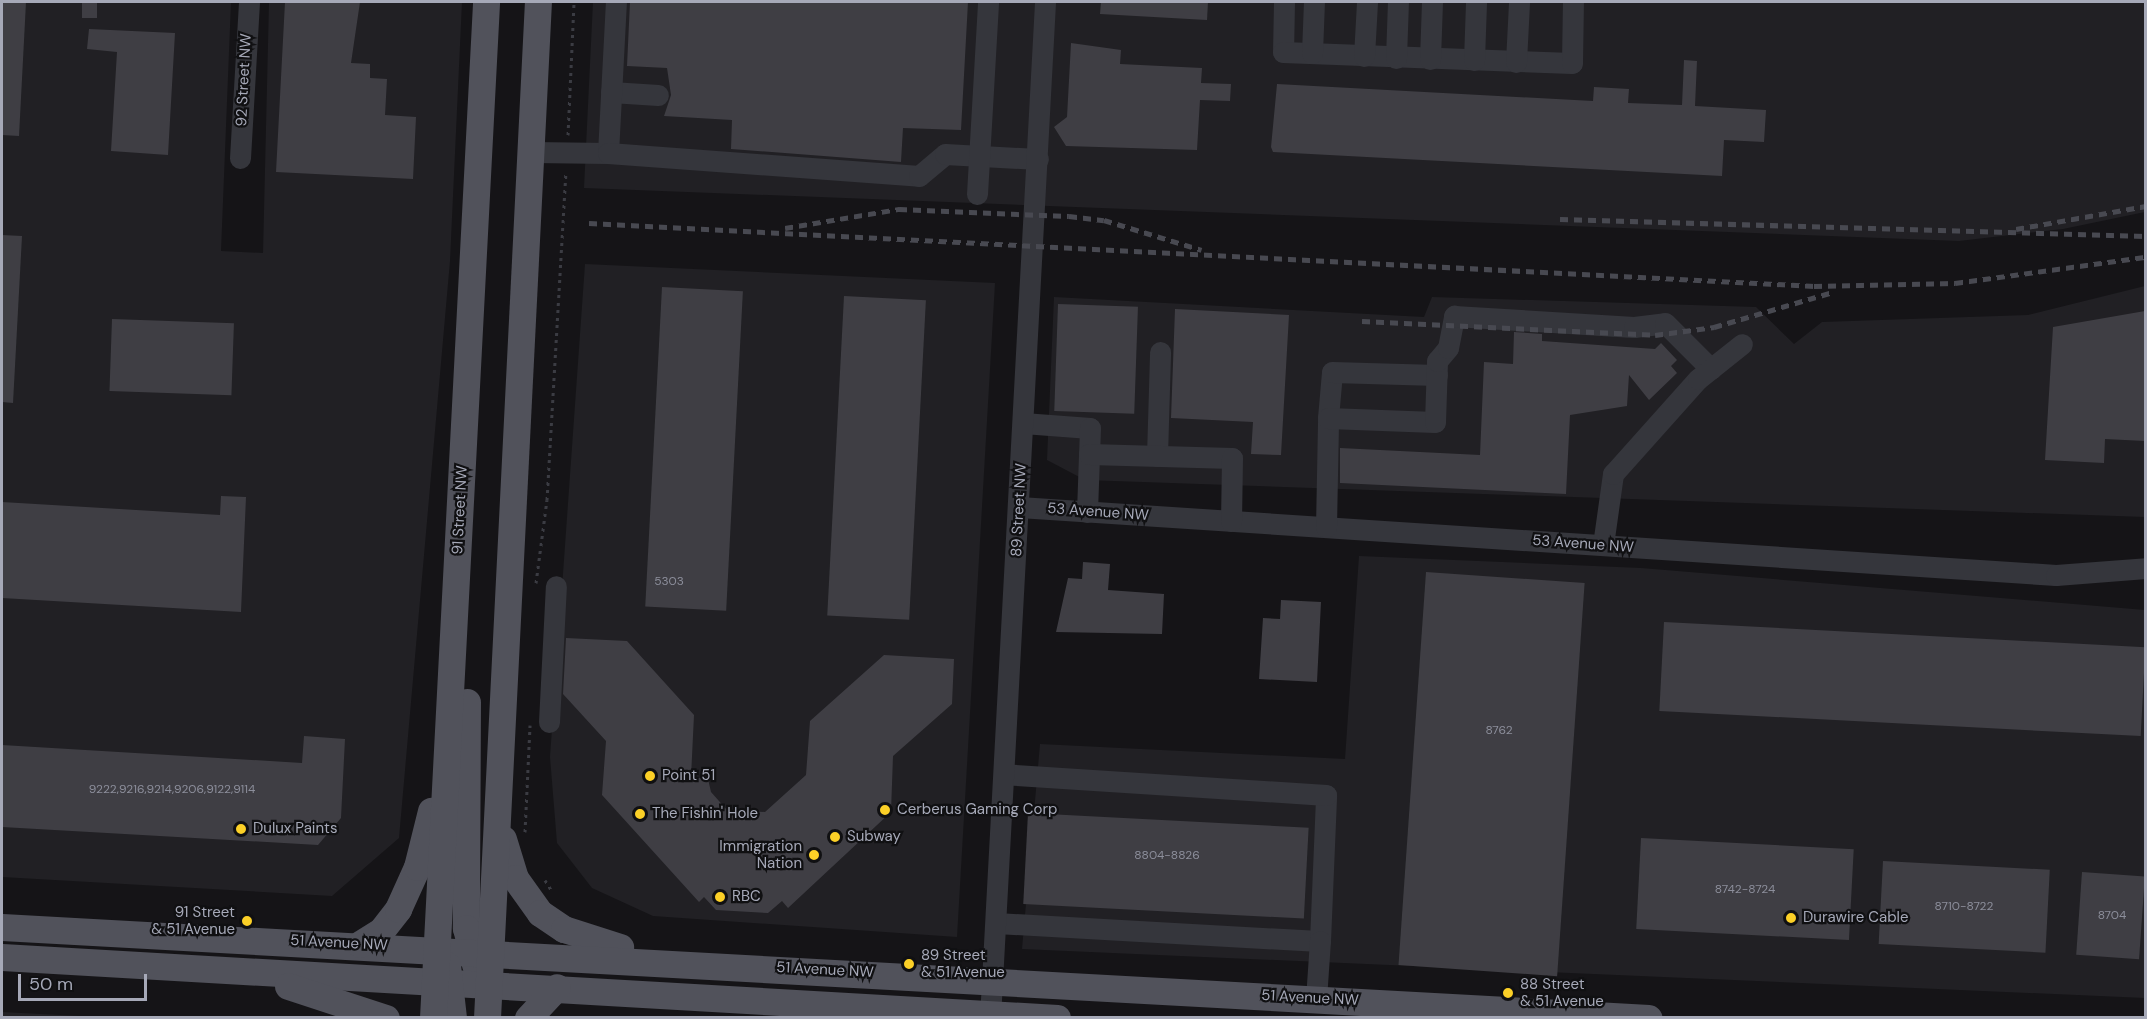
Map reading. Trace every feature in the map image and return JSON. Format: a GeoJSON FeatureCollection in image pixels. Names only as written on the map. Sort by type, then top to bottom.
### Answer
{"type":"FeatureCollection","features":[{"type":"Feature","properties":{"kind":"main road","name":"91 Street NW"},"geometry":{"type":"LineString","coordinates":[[436,948],[486,2]]}},
{"type":"Feature","properties":{"kind":"main road"},"geometry":{"type":"LineString","coordinates":[[479,950],[498,824],[538,2]]}},
{"type":"Feature","properties":{"kind":"main road"},"geometry":{"type":"LineString","coordinates":[[453,640],[467,689],[479,950],[488,984],[487,1017]]}},
{"type":"Feature","properties":{"kind":"main road"},"geometry":{"type":"LineString","coordinates":[[360,944],[388,924],[413,878],[448,737]]}},
{"type":"Feature","properties":{"kind":"main road"},"geometry":{"type":"LineString","coordinates":[[498,824],[525,896],[551,921],[592,940],[679,962]]}},
{"type":"Feature","properties":{"kind":"main road","name":"51 Avenue NW"},"geometry":{"type":"LineString","coordinates":[[2,927],[479,950],[1648,1017]]}},
{"type":"Feature","properties":{"kind":"main road"},"geometry":{"type":"LineString","coordinates":[[436,948],[453,1017]]}},
{"type":"Feature","properties":{"kind":"main road"},"geometry":{"type":"LineString","coordinates":[[2,957],[557,987],[990,1016],[1057,1017]]}},
{"type":"Feature","properties":{"kind":"main road"},"geometry":{"type":"LineString","coordinates":[[211,969],[317,992],[387,1017]]}},
{"type":"Feature","properties":{"kind":"main road"},"geometry":{"type":"LineString","coordinates":[[433,1017],[443,982]]}},
{"type":"Feature","properties":{"kind":"main road"},"geometry":{"type":"LineString","coordinates":[[528,1017],[557,987]]}},
{"type":"Feature","properties":{"kind":"street","name":"92 Street NW"},"geometry":{"type":"LineString","coordinates":[[240,158],[249,2]]}},
{"type":"Feature","properties":{"kind":"street"},"geometry":{"type":"LineString","coordinates":[[608,153],[616,2]]}},
{"type":"Feature","properties":{"kind":"street"},"geometry":{"type":"LineString","coordinates":[[977,194],[988,2]]}},
{"type":"Feature","properties":{"kind":"street","name":"89 Street NW"},"geometry":{"type":"LineString","coordinates":[[990,1016],[1046,2]]}},
{"type":"Feature","properties":{"kind":"street"},"geometry":{"type":"LineString","coordinates":[[1284,2],[1282,52],[1572,63],[1573,2]]}},
{"type":"Feature","properties":{"kind":"street"},"geometry":{"type":"LineString","coordinates":[[1312,53],[1314,2]]}},
{"type":"Feature","properties":{"kind":"street"},"geometry":{"type":"LineString","coordinates":[[1364,56],[1367,2]]}},
{"type":"Feature","properties":{"kind":"street"},"geometry":{"type":"LineString","coordinates":[[1396,58],[1398,2]]}},
{"type":"Feature","properties":{"kind":"street"},"geometry":{"type":"LineString","coordinates":[[1430,59],[1432,2]]}},
{"type":"Feature","properties":{"kind":"street"},"geometry":{"type":"LineString","coordinates":[[1474,60],[1476,2]]}},
{"type":"Feature","properties":{"kind":"street"},"geometry":{"type":"LineString","coordinates":[[1516,62],[1519,2]]}},
{"type":"Feature","properties":{"kind":"street"},"geometry":{"type":"LineString","coordinates":[[611,92],[658,95]]}},
{"type":"Feature","properties":{"kind":"street"},"geometry":{"type":"LineString","coordinates":[[531,152],[608,153],[919,176],[945,154],[1038,159]]}},
{"type":"Feature","properties":{"kind":"street"},"geometry":{"type":"LineString","coordinates":[[1328,418],[1435,422],[1437,375],[1454,316],[1634,327],[1665,322],[1711,369]]}},
{"type":"Feature","properties":{"kind":"street"},"geometry":{"type":"LineString","coordinates":[[1603,545],[1613,474],[1711,369],[1742,344]]}},
{"type":"Feature","properties":{"kind":"street"},"geometry":{"type":"LineString","coordinates":[[1157,456],[1160,352]]}},
{"type":"Feature","properties":{"kind":"street"},"geometry":{"type":"LineString","coordinates":[[1326,527],[1328,418],[1332,372],[1437,375]]}},
{"type":"Feature","properties":{"kind":"street"},"geometry":{"type":"LineString","coordinates":[[1023,423],[1090,428],[1087,512]]}},
{"type":"Feature","properties":{"kind":"street"},"geometry":{"type":"LineString","coordinates":[[1089,454],[1232,458],[1231,521]]}},
{"type":"Feature","properties":{"kind":"street","name":"53 Avenue NW"},"geometry":{"type":"LineString","coordinates":[[1019,507],[2056,575],[2145,568]]}},
{"type":"Feature","properties":{"kind":"street"},"geometry":{"type":"LineString","coordinates":[[539,722],[546,588]]}},
{"type":"Feature","properties":{"kind":"street"},"geometry":{"type":"LineString","coordinates":[[1005,774],[1326,795],[1316,999]]}},
{"type":"Feature","properties":{"kind":"street"},"geometry":{"type":"LineString","coordinates":[[996,923],[1320,941]]}},
{"type":"Feature","properties":{"kind":"path"},"geometry":{"type":"LineString","coordinates":[[546,588],[547,500],[574,2]]}},
{"type":"Feature","properties":{"kind":"path"},"geometry":{"type":"LineString","coordinates":[[526,845],[539,722]]}},
{"type":"Feature","properties":{"kind":"path"},"geometry":{"type":"LineString","coordinates":[[542,878],[552,889],[548,899]]}},
{"type":"Feature","properties":{"kind":"shaded area"},"geometry":{"type":"Polygon","coordinates":[[[2,2],[231,2],[221,251],[263,253],[269,2],[462,2],[450,261],[399,838],[332,896],[2,877],[2,2]]]}},
{"type":"Feature","properties":{"kind":"shaded area"},"geometry":{"type":"Polygon","coordinates":[[[593,2],[2145,2],[2145,212],[2063,229],[1959,241],[584,188],[593,2]]]}},
{"type":"Feature","properties":{"kind":"shaded area"},"geometry":{"type":"Polygon","coordinates":[[[585,264],[995,283],[957,937],[653,916],[592,888],[557,843],[550,757],[585,264]]]}},
{"type":"Feature","properties":{"kind":"shaded area"},"geometry":{"type":"Polygon","coordinates":[[[2145,286],[2145,517],[1085,480],[1047,460],[1054,297],[1424,317],[1432,297],[1756,307],[1794,344],[1822,322],[2028,315],[2145,286]]]}},
{"type":"Feature","properties":{"kind":"shaded area"},"geometry":{"type":"Polygon","coordinates":[[[1359,556],[1641,568],[2145,610],[2145,998],[1022,949],[1040,744],[1345,759],[1359,556]]]}},
{"type":"Feature","properties":{"kind":"shaded area"},"geometry":{"type":"Polygon","coordinates":[[[2,1012],[100,1017],[2,1017],[2,1012]]]}},
{"type":"Feature","properties":{"kind":"building"},"geometry":{"type":"Polygon","coordinates":[[[2,2],[26,2],[19,136],[2,135],[2,2]]]}},
{"type":"Feature","properties":{"kind":"building"},"geometry":{"type":"Polygon","coordinates":[[[82,2],[97,2],[97,18],[82,18],[82,2]]]}},
{"type":"Feature","properties":{"kind":"building"},"geometry":{"type":"Polygon","coordinates":[[[285,2],[360,2],[351,63],[370,64],[370,78],[387,79],[385,115],[416,117],[413,179],[276,172],[285,2]]]}},
{"type":"Feature","properties":{"kind":"building"},"geometry":{"type":"Polygon","coordinates":[[[630,2],[968,2],[961,130],[903,128],[901,162],[731,149],[732,120],[664,116],[671,95],[667,68],[627,66],[630,2]]]}},
{"type":"Feature","properties":{"kind":"building"},"geometry":{"type":"Polygon","coordinates":[[[1101,2],[1208,2],[1207,20],[1100,14],[1101,2]]]}},
{"type":"Feature","properties":{"kind":"building"},"geometry":{"type":"Polygon","coordinates":[[[89,29],[175,33],[168,155],[111,151],[117,52],[87,49],[89,29]]]}},
{"type":"Feature","properties":{"kind":"building"},"geometry":{"type":"Polygon","coordinates":[[[1071,43],[1121,50],[1120,64],[1202,68],[1201,83],[1231,84],[1230,101],[1200,100],[1197,150],[1066,146],[1054,127],[1067,117],[1071,43]]]}},
{"type":"Feature","properties":{"kind":"building"},"geometry":{"type":"Polygon","coordinates":[[[1684,60],[1697,61],[1695,106],[1766,110],[1764,142],[1724,140],[1722,176],[1273,152],[1271,147],[1277,84],[1593,101],[1594,87],[1629,89],[1628,103],[1682,105],[1684,60]]]}},
{"type":"Feature","properties":{"kind":"building"},"geometry":{"type":"Polygon","coordinates":[[[2,235],[22,236],[13,403],[2,402],[2,235]]]}},
{"type":"Feature","properties":{"kind":"building"},"geometry":{"type":"Polygon","coordinates":[[[662,287],[743,291],[726,611],[645,607],[662,287]]]}},
{"type":"Feature","properties":{"kind":"building"},"geometry":{"type":"Polygon","coordinates":[[[844,296],[926,300],[909,620],[827,616],[844,296]]]}},
{"type":"Feature","properties":{"kind":"building"},"geometry":{"type":"Polygon","coordinates":[[[1058,304],[1138,307],[1134,414],[1054,411],[1058,304]]]}},
{"type":"Feature","properties":{"kind":"building"},"geometry":{"type":"Polygon","coordinates":[[[1175,309],[1289,315],[1281,455],[1251,454],[1253,422],[1171,418],[1175,309]]]}},
{"type":"Feature","properties":{"kind":"building"},"geometry":{"type":"Polygon","coordinates":[[[2145,311],[2145,441],[2105,439],[2104,463],[2045,460],[2053,327],[2145,311]]]}},
{"type":"Feature","properties":{"kind":"building"},"geometry":{"type":"Polygon","coordinates":[[[112,319],[234,323],[231,395],[109,391],[112,319]]]}},
{"type":"Feature","properties":{"kind":"building"},"geometry":{"type":"Polygon","coordinates":[[[1514,332],[1542,334],[1542,341],[1655,349],[1661,343],[1677,360],[1671,366],[1677,373],[1649,400],[1629,375],[1627,406],[1570,415],[1566,494],[1340,483],[1340,448],[1480,455],[1484,362],[1513,364],[1514,332]]]}},
{"type":"Feature","properties":{"kind":"building"},"geometry":{"type":"Polygon","coordinates":[[[221,496],[246,497],[241,612],[2,598],[2,502],[220,515],[221,496]]]}},
{"type":"Feature","properties":{"kind":"building"},"geometry":{"type":"Polygon","coordinates":[[[1083,562],[1110,564],[1108,590],[1164,594],[1162,634],[1056,632],[1068,578],[1082,579],[1083,562]]]}},
{"type":"Feature","properties":{"kind":"building"},"geometry":{"type":"Polygon","coordinates":[[[1426,572],[1585,583],[1557,976],[1399,965],[1426,572]]]}},
{"type":"Feature","properties":{"kind":"building"},"geometry":{"type":"Polygon","coordinates":[[[1281,600],[1321,602],[1317,682],[1259,679],[1263,618],[1280,619],[1281,600]]]}},
{"type":"Feature","properties":{"kind":"building"},"geometry":{"type":"Polygon","coordinates":[[[1664,622],[2145,647],[2141,736],[1659,711],[1664,622]]]}},
{"type":"Feature","properties":{"kind":"building","name":"Point 51"},"geometry":{"type":"Polygon","coordinates":[[[566,638],[627,641],[694,715],[691,777],[708,779],[711,792],[727,810],[765,812],[806,775],[810,721],[884,655],[954,659],[952,704],[893,756],[891,812],[788,908],[782,901],[768,913],[716,910],[704,897],[699,902],[602,795],[606,741],[563,694],[566,638]]]}},
{"type":"Feature","properties":{"kind":"building"},"geometry":{"type":"Polygon","coordinates":[[[304,736],[345,739],[341,818],[318,845],[2,827],[2,745],[302,763],[304,736]]]}},
{"type":"Feature","properties":{"kind":"building"},"geometry":{"type":"Polygon","coordinates":[[[1028,813],[1309,828],[1304,919],[1023,904],[1028,813]]]}},
{"type":"Feature","properties":{"kind":"building"},"geometry":{"type":"Polygon","coordinates":[[[1641,838],[1854,849],[1849,940],[1636,929],[1641,838]]]}},
{"type":"Feature","properties":{"kind":"building"},"geometry":{"type":"Polygon","coordinates":[[[1883,861],[2050,870],[2045,953],[1879,944],[1883,861]]]}},
{"type":"Feature","properties":{"kind":"building"},"geometry":{"type":"Polygon","coordinates":[[[2082,872],[2145,876],[2139,959],[2076,955],[2082,872]]]}},
{"type":"Feature","properties":{"kind":"railway"},"geometry":{"type":"LineString","coordinates":[[2016,229],[2146,206]]}},
{"type":"Feature","properties":{"kind":"railway"},"geometry":{"type":"LineString","coordinates":[[785,228],[899,209],[1069,216],[1104,220],[1202,250]]}},
{"type":"Feature","properties":{"kind":"railway"},"geometry":{"type":"LineString","coordinates":[[1560,219],[2146,236]]}},
{"type":"Feature","properties":{"kind":"railway"},"geometry":{"type":"LineString","coordinates":[[589,223],[1814,286],[1955,283],[2146,257]]}},
{"type":"Feature","properties":{"kind":"railway"},"geometry":{"type":"LineString","coordinates":[[1362,321],[1655,335],[1714,327],[1833,292]]}},
{"type":"Feature","properties":{"kind":"place","name":"Point 51"},"geometry":{"type":"Point","coordinates":[650,776]}},
{"type":"Feature","properties":{"kind":"place","name":"Cerberus Gaming Corp"},"geometry":{"type":"Point","coordinates":[885,810]}},
{"type":"Feature","properties":{"kind":"place","name":"The Fishin' Hole"},"geometry":{"type":"Point","coordinates":[640,814]}},
{"type":"Feature","properties":{"kind":"place","name":"Dulux Paints"},"geometry":{"type":"Point","coordinates":[241,829]}},
{"type":"Feature","properties":{"kind":"place","name":"Subway"},"geometry":{"type":"Point","coordinates":[835,837]}},
{"type":"Feature","properties":{"kind":"place","name":"Immigration Nation"},"geometry":{"type":"Point","coordinates":[814,855]}},
{"type":"Feature","properties":{"kind":"place","name":"RBC"},"geometry":{"type":"Point","coordinates":[720,897]}},
{"type":"Feature","properties":{"kind":"place","name":"Durawire Cable"},"geometry":{"type":"Point","coordinates":[1791,918]}},
{"type":"Feature","properties":{"kind":"place","name":"91 Street & 51 Avenue"},"geometry":{"type":"Point","coordinates":[247,921]}},
{"type":"Feature","properties":{"kind":"place","name":"89 Street & 51 Avenue"},"geometry":{"type":"Point","coordinates":[909,964]}},
{"type":"Feature","properties":{"kind":"place","name":"88 Street & 51 Avenue"},"geometry":{"type":"Point","coordinates":[1508,993]}}]}
